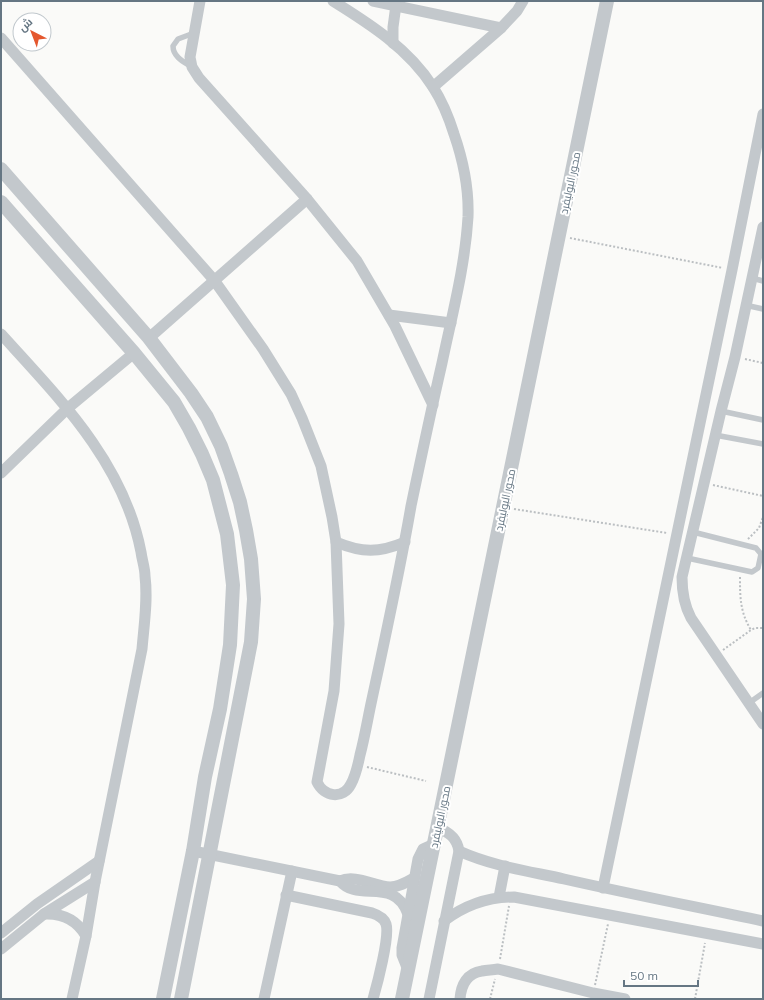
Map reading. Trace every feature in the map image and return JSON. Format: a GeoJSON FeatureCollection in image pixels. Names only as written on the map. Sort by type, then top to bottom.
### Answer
{"type":"FeatureCollection","features":[{"type":"Feature","properties":{"kind":"street"},"geometry":{"type":"LineString","coordinates":[[200,1],[191,52],[192,67],[199,78],[307,199],[357,261],[389,316],[433,405]]}},
{"type":"Feature","properties":{"kind":"street"},"geometry":{"type":"LineString","coordinates":[[1,38],[214,280],[263,349],[291,394],[302,418],[321,466],[330,504],[336,542],[339,624],[338,652],[334,691],[317,782],[319,787],[324,792],[331,795],[336,795],[342,793],[351,785],[358,765],[405,542],[411,506],[463,264],[468,217],[467,192],[458,145],[447,114],[434,87],[405,54],[393,43],[369,24],[333,1]]}},
{"type":"Feature","properties":{"kind":"street"},"geometry":{"type":"LineString","coordinates":[[373,1],[501,28]]}},
{"type":"Feature","properties":{"kind":"street"},"geometry":{"type":"LineString","coordinates":[[434,87],[501,28],[517,11],[523,1]]}},
{"type":"Feature","properties":{"kind":"street","name":"محور البوليفرد"},"geometry":{"type":"LineString","coordinates":[[402,999],[607,1]]}},
{"type":"Feature","properties":{"kind":"street"},"geometry":{"type":"LineString","coordinates":[[393,43],[396,5]]}},
{"type":"Feature","properties":{"kind":"street"},"geometry":{"type":"LineString","coordinates":[[602,888],[732,270],[763,114]]}},
{"type":"Feature","properties":{"kind":"street"},"geometry":{"type":"LineString","coordinates":[[1,168],[149,338],[191,393],[207,417],[221,446],[240,502],[251,559],[254,599],[251,642],[182,999]]}},
{"type":"Feature","properties":{"kind":"street"},"geometry":{"type":"LineString","coordinates":[[149,338],[307,199]]}},
{"type":"Feature","properties":{"kind":"street"},"geometry":{"type":"LineString","coordinates":[[1,202],[134,353],[174,402],[189,428],[213,480],[227,534],[233,585],[230,645],[220,709],[205,777],[193,851],[163,999]]}},
{"type":"Feature","properties":{"kind":"street"},"geometry":{"type":"LineString","coordinates":[[763,226],[735,357],[715,435],[682,578],[684,602],[695,626],[763,723]]}},
{"type":"Feature","properties":{"kind":"street"},"geometry":{"type":"LineString","coordinates":[[84,296],[101,282]]}},
{"type":"Feature","properties":{"kind":"street"},"geometry":{"type":"LineString","coordinates":[[389,316],[451,323]]}},
{"type":"Feature","properties":{"kind":"street"},"geometry":{"type":"LineString","coordinates":[[1,334],[68,408],[107,464],[125,499],[138,538],[146,576],[142,649],[99,861],[86,936],[72,999]]}},
{"type":"Feature","properties":{"kind":"street"},"geometry":{"type":"LineString","coordinates":[[1,473],[68,408],[134,353]]}},
{"type":"Feature","properties":{"kind":"street"},"geometry":{"type":"LineString","coordinates":[[336,542],[356,549],[378,550],[405,542]]}},
{"type":"Feature","properties":{"kind":"street"},"geometry":{"type":"LineString","coordinates":[[429,999],[459,851],[458,843],[455,839],[448,832],[438,828]]}},
{"type":"Feature","properties":{"kind":"street"},"geometry":{"type":"LineString","coordinates":[[408,970],[402,955],[402,948],[414,878],[420,852],[426,847],[434,844]]}},
{"type":"Feature","properties":{"kind":"street"},"geometry":{"type":"LineString","coordinates":[[193,851],[340,881],[352,878],[364,886],[393,895],[402,904],[408,914]]}},
{"type":"Feature","properties":{"kind":"street"},"geometry":{"type":"LineString","coordinates":[[459,851],[476,859],[505,866],[602,888],[763,921]]}},
{"type":"Feature","properties":{"kind":"street"},"geometry":{"type":"LineString","coordinates":[[1,933],[36,904],[99,861]]}},
{"type":"Feature","properties":{"kind":"street"},"geometry":{"type":"LineString","coordinates":[[499,897],[505,866]]}},
{"type":"Feature","properties":{"kind":"street"},"geometry":{"type":"LineString","coordinates":[[264,999],[292,871]]}},
{"type":"Feature","properties":{"kind":"street"},"geometry":{"type":"LineString","coordinates":[[364,886],[395,887],[414,878]]}},
{"type":"Feature","properties":{"kind":"street"},"geometry":{"type":"LineString","coordinates":[[1,949],[44,914],[95,882]]}},
{"type":"Feature","properties":{"kind":"street"},"geometry":{"type":"LineString","coordinates":[[286,895],[372,912],[386,922],[387,934],[374,999]]}},
{"type":"Feature","properties":{"kind":"street"},"geometry":{"type":"LineString","coordinates":[[444,921],[457,912],[480,901],[499,897],[519,897],[763,944]]}},
{"type":"Feature","properties":{"kind":"street"},"geometry":{"type":"LineString","coordinates":[[44,914],[66,916],[78,924],[86,936]]}},
{"type":"Feature","properties":{"kind":"street"},"geometry":{"type":"LineString","coordinates":[[460,999],[463,984],[469,977],[482,970],[498,969],[593,993],[625,999]]}},
{"type":"Feature","properties":{"kind":"lane"},"geometry":{"type":"LineString","coordinates":[[192,67],[178,57],[173,50],[173,46],[178,39],[194,33]]}},
{"type":"Feature","properties":{"kind":"lane"},"geometry":{"type":"LineString","coordinates":[[751,278],[763,281]]}},
{"type":"Feature","properties":{"kind":"lane"},"geometry":{"type":"LineString","coordinates":[[745,305],[763,309]]}},
{"type":"Feature","properties":{"kind":"lane"},"geometry":{"type":"LineString","coordinates":[[721,411],[763,420]]}},
{"type":"Feature","properties":{"kind":"lane"},"geometry":{"type":"LineString","coordinates":[[715,435],[763,444]]}},
{"type":"Feature","properties":{"kind":"lane"},"geometry":{"type":"LineString","coordinates":[[687,558],[752,572],[757,570],[761,554],[756,548],[693,532]]}},
{"type":"Feature","properties":{"kind":"lane"},"geometry":{"type":"LineString","coordinates":[[749,703],[763,693]]}},
{"type":"Feature","properties":{"kind":"path"},"geometry":{"type":"LineString","coordinates":[[559,236],[732,270]]}},
{"type":"Feature","properties":{"kind":"path"},"geometry":{"type":"LineString","coordinates":[[735,357],[763,362]]}},
{"type":"Feature","properties":{"kind":"path"},"geometry":{"type":"LineString","coordinates":[[704,483],[763,496]]}},
{"type":"Feature","properties":{"kind":"path"},"geometry":{"type":"LineString","coordinates":[[503,508],[677,534]]}},
{"type":"Feature","properties":{"kind":"path"},"geometry":{"type":"LineString","coordinates":[[742,545],[759,528],[763,517]]}},
{"type":"Feature","properties":{"kind":"path"},"geometry":{"type":"LineString","coordinates":[[741,570],[741,605],[752,630]]}},
{"type":"Feature","properties":{"kind":"path"},"geometry":{"type":"LineString","coordinates":[[716,655],[755,628],[763,628]]}},
{"type":"Feature","properties":{"kind":"path"},"geometry":{"type":"LineString","coordinates":[[358,765],[426,781]]}},
{"type":"Feature","properties":{"kind":"path"},"geometry":{"type":"LineString","coordinates":[[490,999],[498,969],[511,897]]}},
{"type":"Feature","properties":{"kind":"path"},"geometry":{"type":"LineString","coordinates":[[593,993],[610,915]]}},
{"type":"Feature","properties":{"kind":"path"},"geometry":{"type":"LineString","coordinates":[[695,999],[707,933]]}}]}
